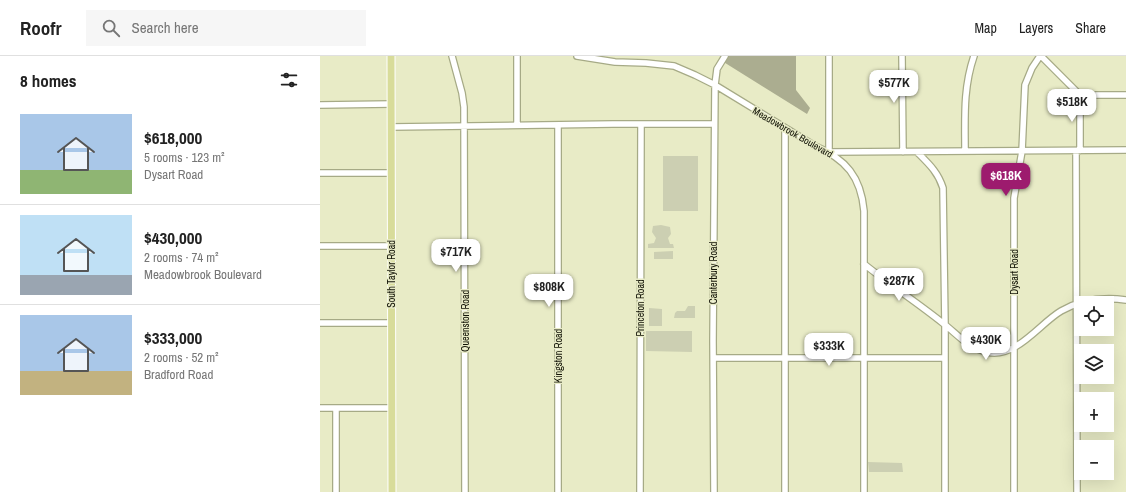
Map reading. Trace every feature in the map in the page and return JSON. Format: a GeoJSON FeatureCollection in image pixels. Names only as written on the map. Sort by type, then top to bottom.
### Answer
{"type":"FeatureCollection","features":[{"type":"Feature","properties":{"kind":"main road","name":"South Taylor Road"},"geometry":{"type":"LineString","coordinates":[[391,56],[392,492]]}},
{"type":"Feature","properties":{"kind":"street","name":"Queenston Road"},"geometry":{"type":"LineString","coordinates":[[452,56],[462,93],[465,125],[466,492]]}},
{"type":"Feature","properties":{"kind":"street"},"geometry":{"type":"LineString","coordinates":[[517,56],[517,125]]}},
{"type":"Feature","properties":{"kind":"street","name":"Meadowbrook Boulevard"},"geometry":{"type":"LineString","coordinates":[[577,56],[615,62],[674,66],[696,75],[815,146],[829,152],[843,163],[852,173],[862,196],[864,211],[864,492]]}},
{"type":"Feature","properties":{"kind":"street","name":"Canterbury Road"},"geometry":{"type":"LineString","coordinates":[[714,492],[714,124],[717,69],[725,56]]}},
{"type":"Feature","properties":{"kind":"street"},"geometry":{"type":"LineString","coordinates":[[829,56],[829,152],[1126,150]]}},
{"type":"Feature","properties":{"kind":"street"},"geometry":{"type":"LineString","coordinates":[[902,56],[903,152]]}},
{"type":"Feature","properties":{"kind":"street"},"geometry":{"type":"LineString","coordinates":[[965,151],[965,94],[974,56]]}},
{"type":"Feature","properties":{"kind":"street"},"geometry":{"type":"LineString","coordinates":[[1041,56],[1080,95],[1126,95]]}},
{"type":"Feature","properties":{"kind":"street","name":"Dysart Road"},"geometry":{"type":"LineString","coordinates":[[1014,492],[1014,198],[1022,151],[1025,85],[1032,68],[1041,56]]}},
{"type":"Feature","properties":{"kind":"street"},"geometry":{"type":"LineString","coordinates":[[1077,296],[1080,95]]}},
{"type":"Feature","properties":{"kind":"street"},"geometry":{"type":"LineString","coordinates":[[320,105],[391,104]]}},
{"type":"Feature","properties":{"kind":"street","name":"Princeton Road"},"geometry":{"type":"LineString","coordinates":[[640,492],[641,124]]}},
{"type":"Feature","properties":{"kind":"street"},"geometry":{"type":"LineString","coordinates":[[391,127],[465,125],[714,124]]}},
{"type":"Feature","properties":{"kind":"street","name":"Kingston Road"},"geometry":{"type":"LineString","coordinates":[[558,125],[558,492]]}},
{"type":"Feature","properties":{"kind":"street"},"geometry":{"type":"LineString","coordinates":[[785,128],[785,492]]}},
{"type":"Feature","properties":{"kind":"street"},"geometry":{"type":"LineString","coordinates":[[917,152],[940,178],[943,188],[945,492]]}},
{"type":"Feature","properties":{"kind":"street"},"geometry":{"type":"LineString","coordinates":[[320,173],[391,173]]}},
{"type":"Feature","properties":{"kind":"street"},"geometry":{"type":"LineString","coordinates":[[320,246],[391,246]]}},
{"type":"Feature","properties":{"kind":"street"},"geometry":{"type":"LineString","coordinates":[[864,264],[945,325],[966,344],[979,350],[991,353],[997,353],[1014,348],[1062,310],[1074,305]]}},
{"type":"Feature","properties":{"kind":"street"},"geometry":{"type":"LineString","coordinates":[[1114,298],[1126,300]]}},
{"type":"Feature","properties":{"kind":"street"},"geometry":{"type":"LineString","coordinates":[[320,323],[391,323]]}},
{"type":"Feature","properties":{"kind":"street"},"geometry":{"type":"LineString","coordinates":[[1077,336],[1077,492]]}},
{"type":"Feature","properties":{"kind":"street"},"geometry":{"type":"LineString","coordinates":[[714,358],[945,358]]}},
{"type":"Feature","properties":{"kind":"street"},"geometry":{"type":"LineString","coordinates":[[320,408],[392,408]]}},
{"type":"Feature","properties":{"kind":"street"},"geometry":{"type":"LineString","coordinates":[[336,408],[336,492]]}},
{"type":"Feature","properties":{"kind":"green space"},"geometry":{"type":"Polygon","coordinates":[[[725,56],[796,56],[796,90],[810,108],[807,114],[722,61],[725,56]]]}},
{"type":"Feature","properties":{"kind":"green space"},"geometry":{"type":"Polygon","coordinates":[[[663,156],[698,156],[698,211],[663,211],[663,156]]]}},
{"type":"Feature","properties":{"kind":"green space"},"geometry":{"type":"Polygon","coordinates":[[[661,225],[670,227],[671,234],[668,238],[670,244],[673,244],[674,248],[648,248],[648,244],[654,243],[656,238],[652,232],[653,226],[661,225]]]}},
{"type":"Feature","properties":{"kind":"green space"},"geometry":{"type":"Polygon","coordinates":[[[673,251],[673,259],[654,259],[654,252],[673,251]]]}},
{"type":"Feature","properties":{"kind":"green space"},"geometry":{"type":"Polygon","coordinates":[[[688,306],[695,306],[695,318],[674,318],[677,311],[685,311],[688,306]]]}},
{"type":"Feature","properties":{"kind":"green space"},"geometry":{"type":"Polygon","coordinates":[[[649,308],[662,309],[662,326],[649,326],[649,308]]]}},
{"type":"Feature","properties":{"kind":"green space"},"geometry":{"type":"Polygon","coordinates":[[[646,331],[692,331],[692,352],[646,351],[646,331]]]}},
{"type":"Feature","properties":{"kind":"green space"},"geometry":{"type":"Polygon","coordinates":[[[868,462],[902,463],[903,472],[869,472],[868,462]]]}}]}
